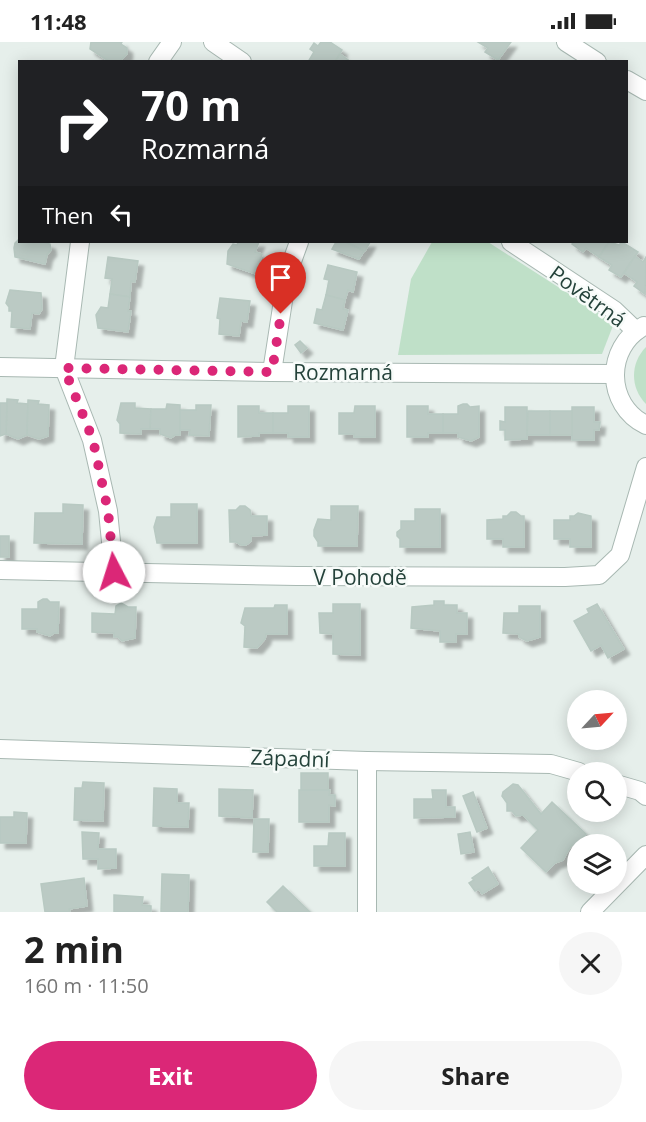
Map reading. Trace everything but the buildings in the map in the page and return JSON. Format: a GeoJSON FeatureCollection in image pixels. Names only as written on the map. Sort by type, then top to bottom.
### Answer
{"type":"FeatureCollection","features":[{"type":"Feature","properties":{"kind":"street"},"geometry":{"type":"LineString","coordinates":[[159,60],[172,42]]}},
{"type":"Feature","properties":{"kind":"street"},"geometry":{"type":"LineString","coordinates":[[213,42],[239,60]]}},
{"type":"Feature","properties":{"kind":"street"},"geometry":{"type":"LineString","coordinates":[[566,42],[594,60]]}},
{"type":"Feature","properties":{"kind":"street"},"geometry":{"type":"LineString","coordinates":[[628,81],[646,92]]}},
{"type":"Feature","properties":{"kind":"street"},"geometry":{"type":"LineString","coordinates":[[80,243],[64,368],[93,440],[108,511],[114,572]]}},
{"type":"Feature","properties":{"kind":"street"},"geometry":{"type":"LineString","coordinates":[[272,372],[287,275],[299,243]]}},
{"type":"Feature","properties":{"kind":"street","name":"Povětrná"},"geometry":{"type":"LineString","coordinates":[[512,243],[641,328]]}},
{"type":"Feature","properties":{"kind":"street"},"geometry":{"type":"LineString","coordinates":[[641,328],[624,342],[616,357],[614,374],[616,392],[625,408],[638,421],[646,425]]}},
{"type":"Feature","properties":{"kind":"street","name":"Rozmarná"},"geometry":{"type":"LineString","coordinates":[[0,367],[272,372],[614,374]]}},
{"type":"Feature","properties":{"kind":"street","name":"V Pohodě"},"geometry":{"type":"LineString","coordinates":[[0,570],[308,576],[565,577],[599,575],[620,555],[646,467]]}},
{"type":"Feature","properties":{"kind":"street","name":"Západní"},"geometry":{"type":"LineString","coordinates":[[0,749],[367,761],[550,764],[567,769]]}},
{"type":"Feature","properties":{"kind":"street"},"geometry":{"type":"LineString","coordinates":[[367,761],[367,912]]}},
{"type":"Feature","properties":{"kind":"street"},"geometry":{"type":"LineString","coordinates":[[627,787],[640,791],[646,796]]}},
{"type":"Feature","properties":{"kind":"street"},"geometry":{"type":"LineString","coordinates":[[590,912],[646,855]]}},
{"type":"Feature","properties":{"kind":"green space"},"geometry":{"type":"Polygon","coordinates":[[[431,243],[490,243],[614,323],[602,354],[398,355],[411,279],[431,243]]]}},
{"type":"Feature","properties":{"kind":"green space"},"geometry":{"type":"Polygon","coordinates":[[[646,347],[646,404],[637,391],[634,376],[637,360],[646,347]]]}},
{"type":"Feature","properties":{"kind":"route"},"geometry":{"type":"LineString","coordinates":[[114,572],[108,511],[93,440],[64,368],[272,372],[281,314]]}}]}
